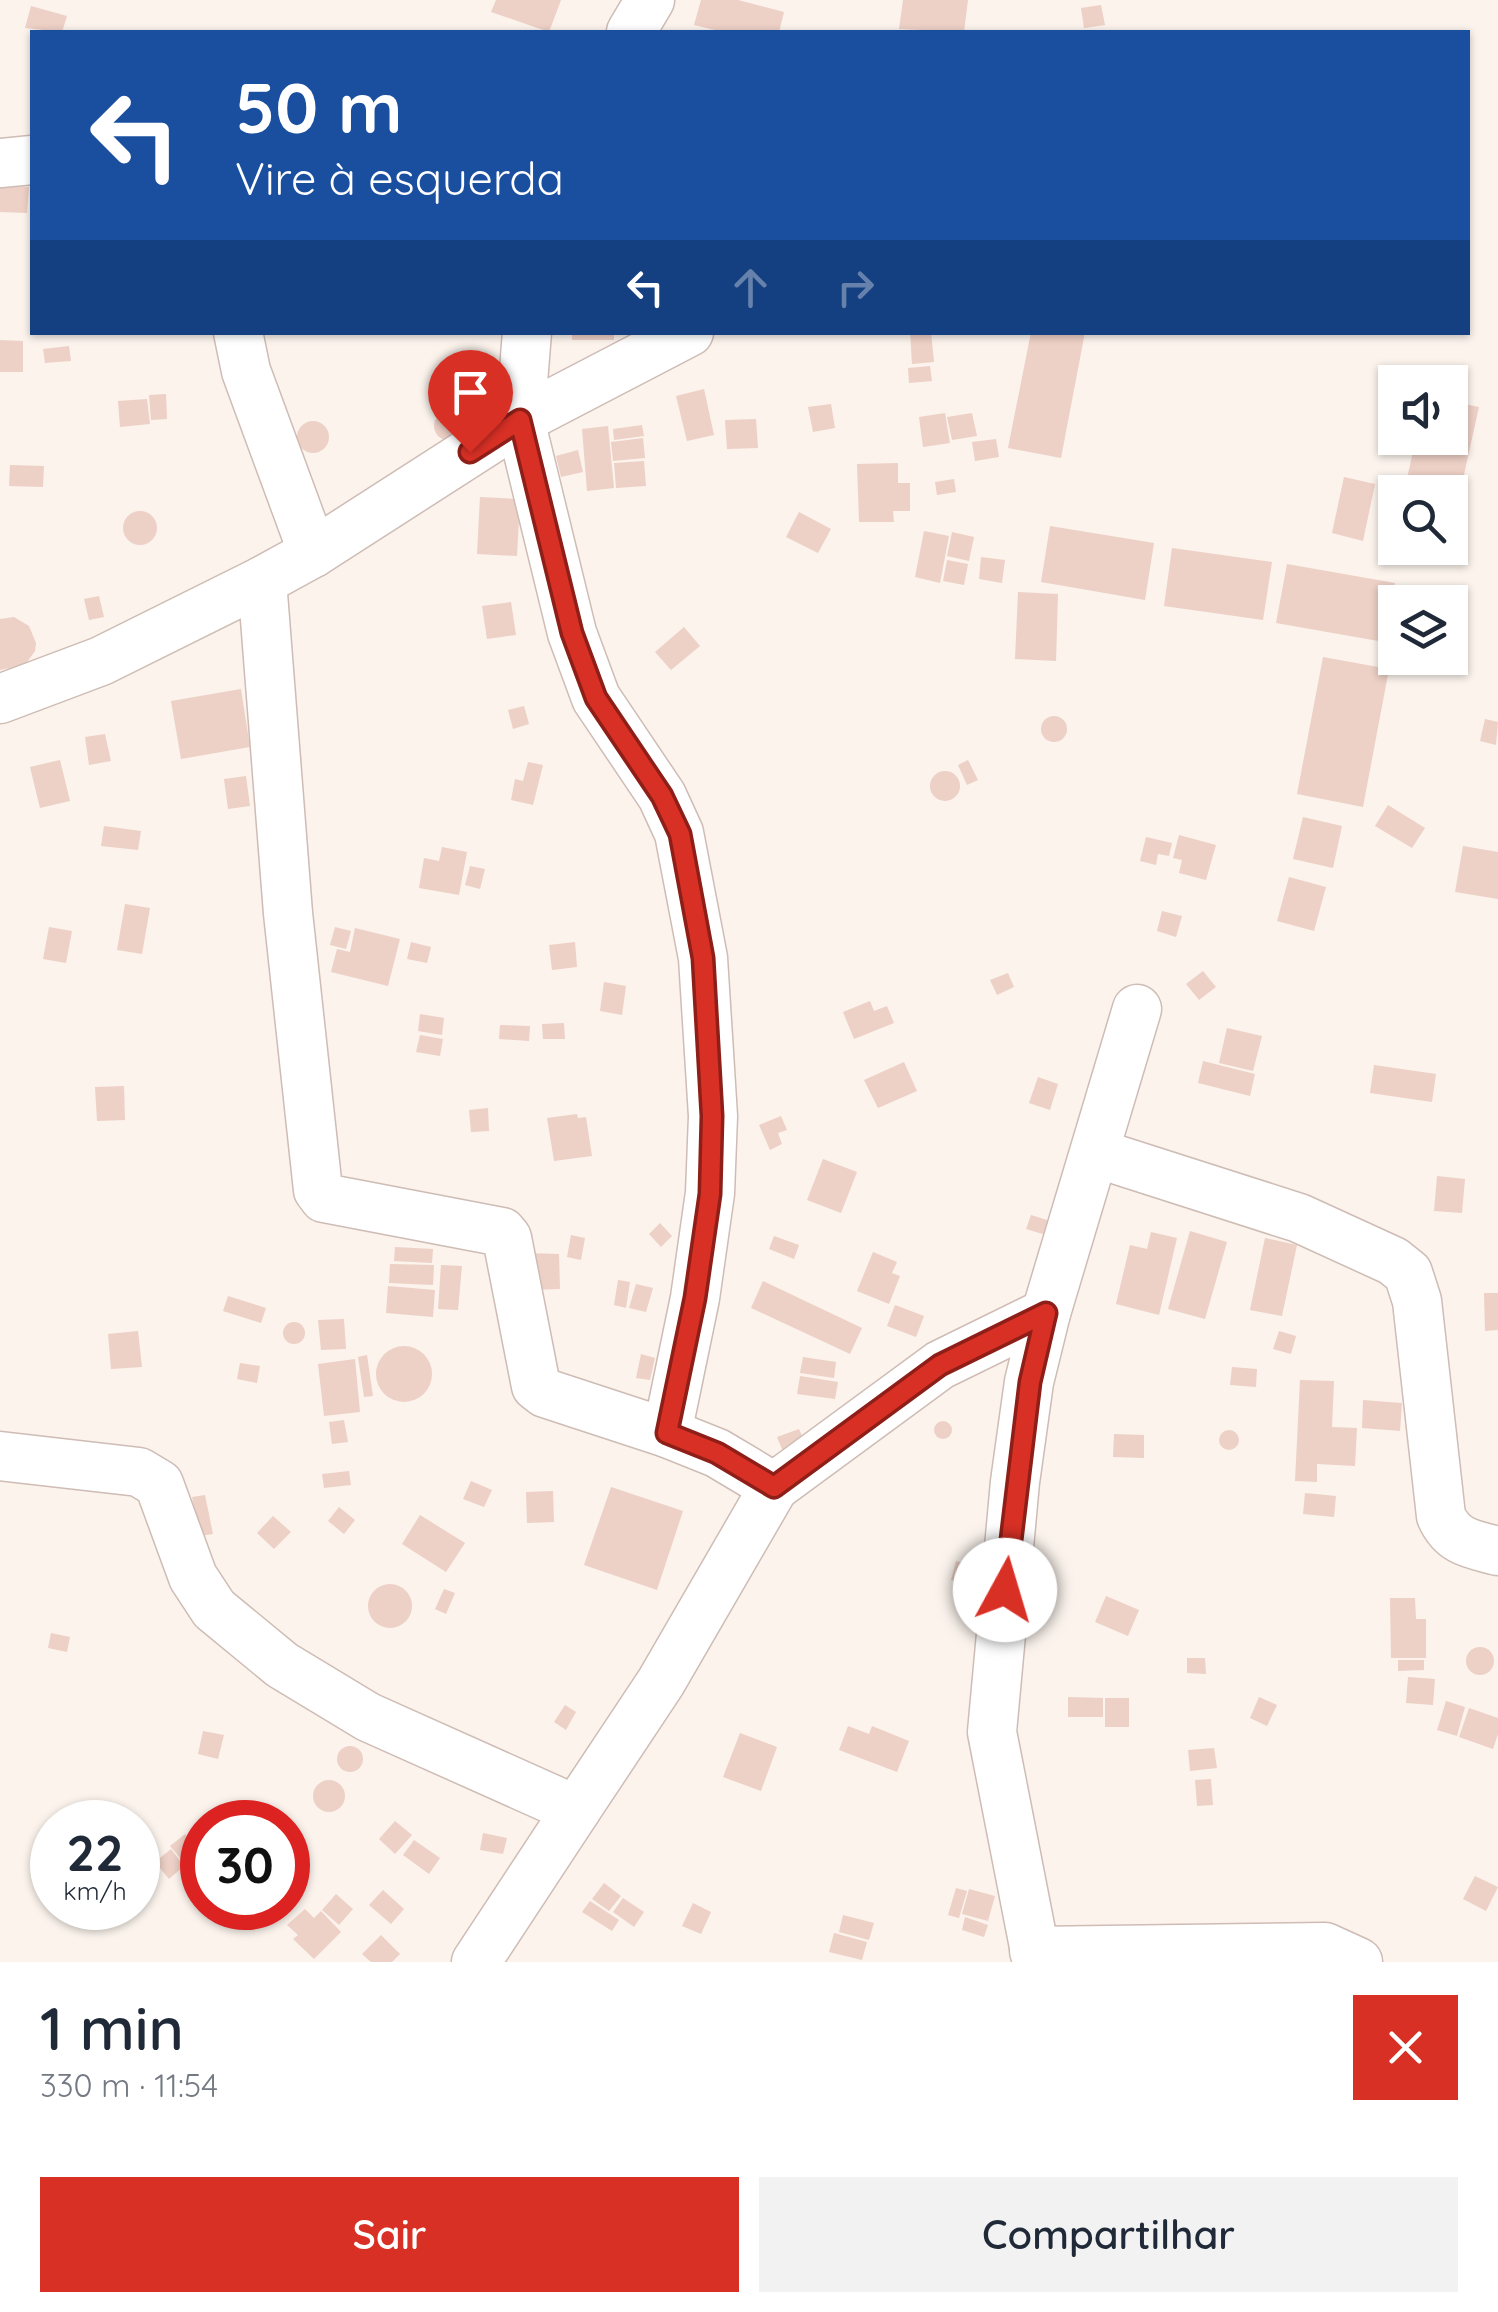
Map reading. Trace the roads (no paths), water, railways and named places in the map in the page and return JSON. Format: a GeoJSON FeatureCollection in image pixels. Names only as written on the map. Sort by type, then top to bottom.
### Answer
{"type":"FeatureCollection","features":[{"type":"Feature","properties":{"kind":"street"},"geometry":{"type":"LineString","coordinates":[[632,30],[650,0]]}},
{"type":"Feature","properties":{"kind":"street"},"geometry":{"type":"LineString","coordinates":[[0,163],[30,160]]}},
{"type":"Feature","properties":{"kind":"street"},"geometry":{"type":"LineString","coordinates":[[239,335],[246,371],[313,554]]}},
{"type":"Feature","properties":{"kind":"street"},"geometry":{"type":"LineString","coordinates":[[527,335],[520,420],[572,633],[596,698],[662,796],[680,834],[703,958],[712,1116],[710,1194],[695,1298],[667,1433]]}},
{"type":"Feature","properties":{"kind":"street"},"geometry":{"type":"LineString","coordinates":[[0,698],[101,660],[313,554],[520,420],[683,335]]}},
{"type":"Feature","properties":{"kind":"street"},"geometry":{"type":"LineString","coordinates":[[262,580],[288,913],[318,1190],[324,1198],[502,1232],[508,1238],[536,1386],[545,1393],[717,1453],[774,1487]]}},
{"type":"Feature","properties":{"kind":"street"},"geometry":{"type":"LineString","coordinates":[[1137,1009],[1046,1313],[1030,1382],[1016,1482],[992,1732],[1035,1956],[1325,1947],[1358,1962]]}},
{"type":"Feature","properties":{"kind":"street"},"geometry":{"type":"LineString","coordinates":[[1096,1153],[1299,1218],[1393,1261],[1408,1274],[1416,1301],[1441,1516],[1448,1532],[1466,1542],[1498,1550]]}},
{"type":"Feature","properties":{"kind":"street"},"geometry":{"type":"LineString","coordinates":[[476,1962],[661,1682],[774,1487],[940,1365],[1046,1313]]}},
{"type":"Feature","properties":{"kind":"street"},"geometry":{"type":"LineString","coordinates":[[0,1456],[139,1472],[159,1484],[193,1577],[214,1609],[282,1665],[368,1717],[576,1810]]}}]}
